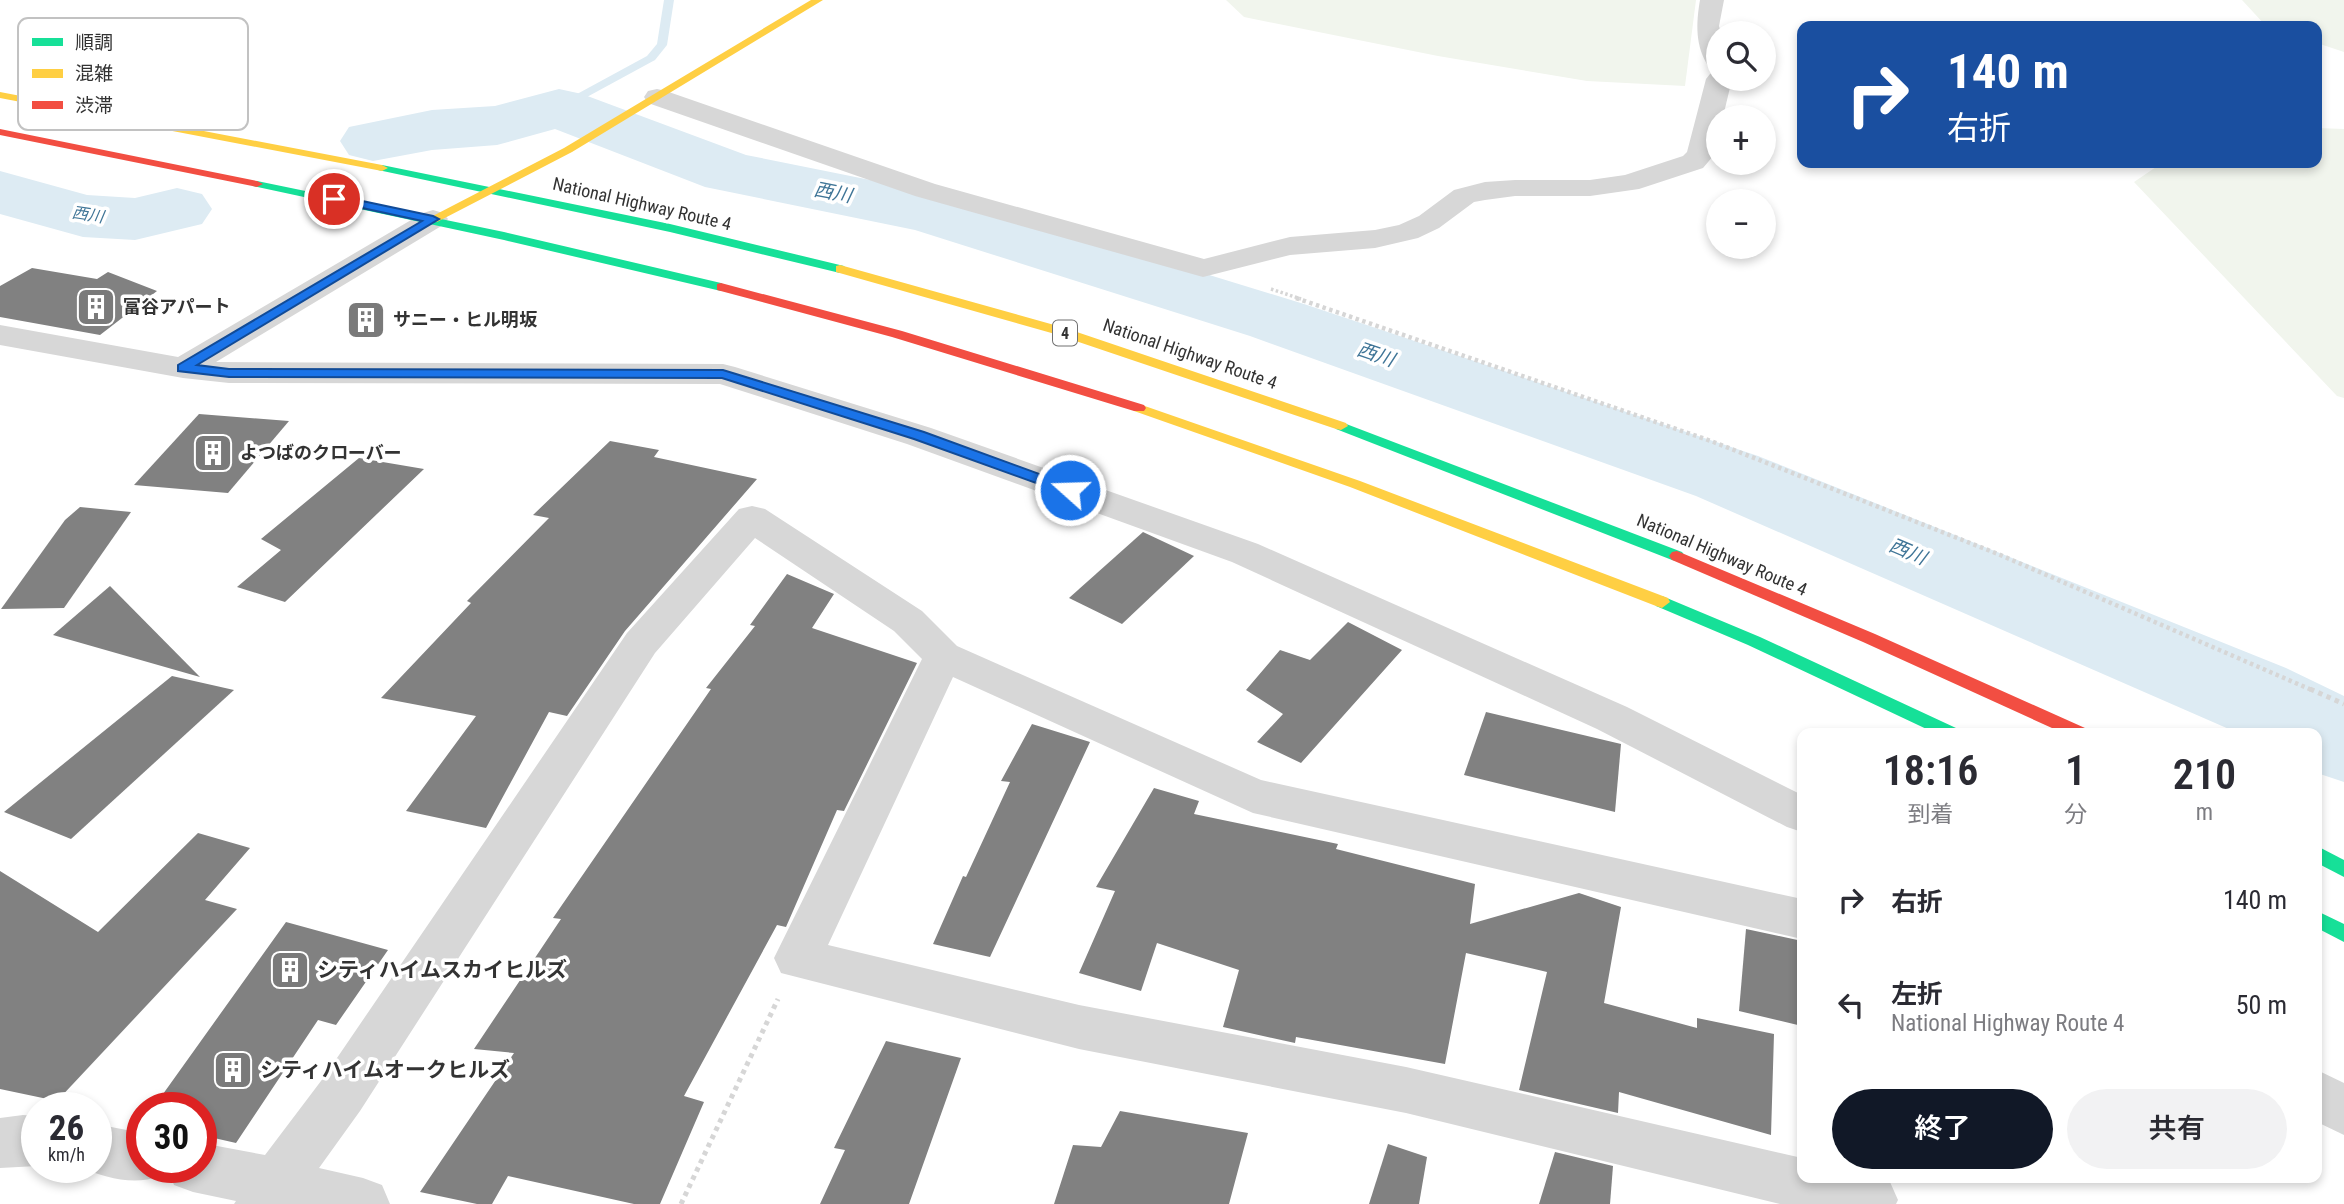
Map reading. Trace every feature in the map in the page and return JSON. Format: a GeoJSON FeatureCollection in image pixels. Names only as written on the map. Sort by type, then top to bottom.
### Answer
{"type":"FeatureCollection","features":[{"type":"Feature","properties":{"kind":"main road"},"geometry":{"type":"LineString","coordinates":[[433,219],[568,150],[818,0]]}},
{"type":"Feature","properties":{"kind":"main road","name":"National Highway Route 4"},"geometry":{"type":"LineString","coordinates":[[0,95],[18,98]]}},
{"type":"Feature","properties":{"kind":"main road","name":"National Highway Route 4"},"geometry":{"type":"LineString","coordinates":[[181,130],[490,190],[891,282],[1106,345],[1301,411],[1537,498],[1882,645],[2068,728]]}},
{"type":"Feature","properties":{"kind":"main road"},"geometry":{"type":"LineString","coordinates":[[0,132],[433,219],[804,308],[997,364],[1202,429],[1410,503],[1725,628],[1939,728]]}},
{"type":"Feature","properties":{"kind":"main road"},"geometry":{"type":"LineString","coordinates":[[2322,857],[2344,869]]}},
{"type":"Feature","properties":{"kind":"main road"},"geometry":{"type":"LineString","coordinates":[[2322,922],[2344,934]]}},
{"type":"Feature","properties":{"kind":"street"},"geometry":{"type":"LineString","coordinates":[[1708,21],[1712,0]]}},
{"type":"Feature","properties":{"kind":"street"},"geometry":{"type":"LineString","coordinates":[[657,97],[925,190],[1203,268],[1290,246],[1375,239],[1408,232],[1429,222],[1464,196],[1485,191],[1515,188],[1590,188],[1629,183],[1660,174],[1693,162],[1700,155],[1716,91]]}},
{"type":"Feature","properties":{"kind":"street"},"geometry":{"type":"LineString","coordinates":[[183,368],[433,219]]}},
{"type":"Feature","properties":{"kind":"street"},"geometry":{"type":"LineString","coordinates":[[0,335],[183,368],[229,373],[723,374],[919,436],[1245,553],[1612,718],[1797,812]]}},
{"type":"Feature","properties":{"kind":"street"},"geometry":{"type":"LineString","coordinates":[[268,1193],[342,1094],[641,643],[752,518],[908,621],[943,656],[1253,796],[1797,918]]}},
{"type":"Feature","properties":{"kind":"street"},"geometry":{"type":"LineString","coordinates":[[943,656],[798,958],[1079,1027],[1406,1090],[1797,1177]]}},
{"type":"Feature","properties":{"kind":"street"},"geometry":{"type":"LineString","coordinates":[[2322,1097],[2344,1111]]}},
{"type":"Feature","properties":{"kind":"street"},"geometry":{"type":"LineString","coordinates":[[0,1143],[21,1140]]}},
{"type":"Feature","properties":{"kind":"street"},"geometry":{"type":"LineString","coordinates":[[217,1175],[268,1193],[363,1204]]}},
{"type":"Feature","properties":{"kind":"street"},"geometry":{"type":"LineString","coordinates":[[1822,1183],[1871,1194]]}},
{"type":"Feature","properties":{"kind":"path"},"geometry":{"type":"LineString","coordinates":[[1203,268],[1712,441],[1998,554],[2344,704]]}},
{"type":"Feature","properties":{"kind":"path"},"geometry":{"type":"LineString","coordinates":[[681,1204],[798,958]]}},
{"type":"Feature","properties":{"kind":"shaded area"},"geometry":{"type":"Polygon","coordinates":[[[1226,0],[1696,0],[1685,86],[1587,81],[1438,56],[1244,17],[1226,0]]]}},
{"type":"Feature","properties":{"kind":"shaded area"},"geometry":{"type":"Polygon","coordinates":[[[2242,0],[2344,0],[2344,52],[2322,45],[2322,21],[2261,21],[2242,0]]]}},
{"type":"Feature","properties":{"kind":"shaded area"},"geometry":{"type":"Polygon","coordinates":[[[2322,128],[2344,129],[2344,398],[2337,396],[2134,182],[2155,168],[2322,168],[2322,128]]]}},
{"type":"Feature","properties":{"kind":"building"},"geometry":{"type":"Polygon","coordinates":[[[32,268],[97,279],[108,272],[157,291],[100,335],[0,317],[0,286],[32,268]]]}},
{"type":"Feature","properties":{"kind":"building","name":"よつばのクローバー"},"geometry":{"type":"Polygon","coordinates":[[[199,414],[289,421],[228,493],[134,485],[199,414]]]}},
{"type":"Feature","properties":{"kind":"building"},"geometry":{"type":"Polygon","coordinates":[[[610,441],[659,450],[654,457],[757,479],[625,631],[567,716],[549,712],[486,828],[406,811],[476,716],[381,698],[471,603],[467,601],[549,518],[533,515],[610,441]]]}},
{"type":"Feature","properties":{"kind":"building"},"geometry":{"type":"Polygon","coordinates":[[[359,458],[424,469],[285,602],[237,587],[281,550],[261,539],[359,458]]]}},
{"type":"Feature","properties":{"kind":"building"},"geometry":{"type":"Polygon","coordinates":[[[80,507],[131,512],[64,608],[1,609],[65,520],[80,507]]]}},
{"type":"Feature","properties":{"kind":"building"},"geometry":{"type":"Polygon","coordinates":[[[1143,532],[1194,556],[1122,624],[1069,598],[1143,532]]]}},
{"type":"Feature","properties":{"kind":"building"},"geometry":{"type":"Polygon","coordinates":[[[787,574],[834,594],[812,628],[917,663],[844,811],[837,810],[786,927],[777,925],[684,1096],[704,1102],[660,1204],[634,1204],[508,1176],[492,1204],[477,1204],[420,1192],[514,1053],[474,1049],[561,919],[553,918],[711,689],[706,688],[755,626],[750,625],[787,574]]]}},
{"type":"Feature","properties":{"kind":"building"},"geometry":{"type":"Polygon","coordinates":[[[110,586],[200,677],[53,635],[110,586]]]}},
{"type":"Feature","properties":{"kind":"building"},"geometry":{"type":"Polygon","coordinates":[[[1348,622],[1402,650],[1301,763],[1257,742],[1283,714],[1246,690],[1280,650],[1310,660],[1348,622]]]}},
{"type":"Feature","properties":{"kind":"building"},"geometry":{"type":"Polygon","coordinates":[[[172,676],[234,690],[71,839],[4,812],[172,676]]]}},
{"type":"Feature","properties":{"kind":"building"},"geometry":{"type":"Polygon","coordinates":[[[1486,712],[1621,744],[1615,812],[1464,775],[1486,712]]]}},
{"type":"Feature","properties":{"kind":"building"},"geometry":{"type":"Polygon","coordinates":[[[1032,724],[1090,742],[990,957],[933,944],[1010,782],[1001,781],[1032,724]]]}},
{"type":"Feature","properties":{"kind":"building"},"geometry":{"type":"Polygon","coordinates":[[[1154,788],[1199,801],[1194,814],[1338,844],[1336,849],[1475,884],[1470,924],[1579,893],[1621,907],[1604,1003],[1697,1028],[1697,1018],[1774,1034],[1771,1135],[1619,1092],[1618,1113],[1519,1090],[1547,972],[1466,953],[1445,1064],[1296,1037],[1295,1043],[1223,1027],[1239,970],[1157,943],[1141,991],[1079,973],[1115,891],[1096,887],[1154,788]]]}},
{"type":"Feature","properties":{"kind":"building"},"geometry":{"type":"Polygon","coordinates":[[[198,833],[250,848],[205,900],[237,909],[65,1092],[21,1093],[0,1089],[0,871],[98,932],[198,833]]]}},
{"type":"Feature","properties":{"kind":"building"},"geometry":{"type":"Polygon","coordinates":[[[286,922],[388,950],[336,1025],[318,1020],[236,1143],[217,1139],[217,1092],[164,1092],[286,922]]]}},
{"type":"Feature","properties":{"kind":"building"},"geometry":{"type":"Polygon","coordinates":[[[1746,929],[1797,940],[1797,1025],[1739,1011],[1746,929]]]}},
{"type":"Feature","properties":{"kind":"building"},"geometry":{"type":"Polygon","coordinates":[[[886,1041],[961,1058],[909,1204],[820,1204],[845,1150],[834,1148],[886,1041]]]}},
{"type":"Feature","properties":{"kind":"building"},"geometry":{"type":"Polygon","coordinates":[[[1120,1111],[1248,1133],[1229,1204],[1054,1204],[1073,1145],[1101,1147],[1120,1111]]]}},
{"type":"Feature","properties":{"kind":"building"},"geometry":{"type":"Polygon","coordinates":[[[1388,1144],[1427,1157],[1419,1204],[1369,1204],[1388,1144]]]}},
{"type":"Feature","properties":{"kind":"building"},"geometry":{"type":"Polygon","coordinates":[[[1555,1152],[1613,1166],[1610,1204],[1539,1204],[1555,1152]]]}},
{"type":"Feature","properties":{"kind":"waterway"},"geometry":{"type":"LineString","coordinates":[[559,108],[651,58],[662,45],[669,0]]}},
{"type":"Feature","properties":{"kind":"waterway","name":"西川"},"geometry":{"type":"LineString","coordinates":[[373,141],[432,130],[497,125],[559,108],[729,172],[930,212],[1277,320],[1727,476],[2251,695],[2316,728]]}},
{"type":"Feature","properties":{"kind":"waterway","name":"西川"},"geometry":{"type":"LineString","coordinates":[[0,192],[83,216],[135,219],[177,209]]}},
{"type":"Feature","properties":{"kind":"waterway","name":"西川"},"geometry":{"type":"LineString","coordinates":[[2322,731],[2344,742]]}},
{"type":"Feature","properties":{"kind":"traffic: fast"},"geometry":{"type":"LineString","coordinates":[[382,168],[670,228],[840,269]]}},
{"type":"Feature","properties":{"kind":"traffic: fast"},"geometry":{"type":"LineString","coordinates":[[257,184],[504,236],[721,287]]}},
{"type":"Feature","properties":{"kind":"traffic: fast"},"geometry":{"type":"LineString","coordinates":[[1341,426],[1677,556]]}},
{"type":"Feature","properties":{"kind":"traffic: fast"},"geometry":{"type":"LineString","coordinates":[[1662,602],[1754,641],[1939,728]]}},
{"type":"Feature","properties":{"kind":"traffic: fast"},"geometry":{"type":"LineString","coordinates":[[2322,857],[2344,869]]}},
{"type":"Feature","properties":{"kind":"traffic: fast"},"geometry":{"type":"LineString","coordinates":[[2322,922],[2344,934]]}},
{"type":"Feature","properties":{"kind":"traffic: slow"},"geometry":{"type":"LineString","coordinates":[[433,219],[568,150],[818,0]]}},
{"type":"Feature","properties":{"kind":"traffic: slow"},"geometry":{"type":"LineString","coordinates":[[0,95],[18,98]]}},
{"type":"Feature","properties":{"kind":"traffic: slow"},"geometry":{"type":"LineString","coordinates":[[183,130],[382,168]]}},
{"type":"Feature","properties":{"kind":"traffic: slow"},"geometry":{"type":"LineString","coordinates":[[840,269],[1060,331],[1341,426]]}},
{"type":"Feature","properties":{"kind":"traffic: slow"},"geometry":{"type":"LineString","coordinates":[[1139,408],[1355,484],[1662,602]]}},
{"type":"Feature","properties":{"kind":"traffic: jam"},"geometry":{"type":"LineString","coordinates":[[0,132],[257,184]]}},
{"type":"Feature","properties":{"kind":"traffic: jam"},"geometry":{"type":"LineString","coordinates":[[721,287],[897,334],[1139,408]]}},
{"type":"Feature","properties":{"kind":"traffic: jam"},"geometry":{"type":"LineString","coordinates":[[1677,556],[1869,638],[2068,728]]}},
{"type":"Feature","properties":{"kind":"place","name":"富谷アパート"},"geometry":{"type":"Point","coordinates":[96,307]}},
{"type":"Feature","properties":{"kind":"place","name":"サニー・ヒル明坂"},"geometry":{"type":"Point","coordinates":[366,320]}},
{"type":"Feature","properties":{"kind":"place","name":"よつばのクローバー"},"geometry":{"type":"Point","coordinates":[213,453]}},
{"type":"Feature","properties":{"kind":"place","name":"シティハイムスカイヒルズ"},"geometry":{"type":"Point","coordinates":[290,970]}},
{"type":"Feature","properties":{"kind":"place","name":"シティハイムオークヒルズ"},"geometry":{"type":"Point","coordinates":[233,1070]}},
{"type":"Feature","properties":{"kind":"route"},"geometry":{"type":"LineString","coordinates":[[334,199],[433,219],[183,368],[229,373],[723,374],[919,436],[1070,490]]}}]}
